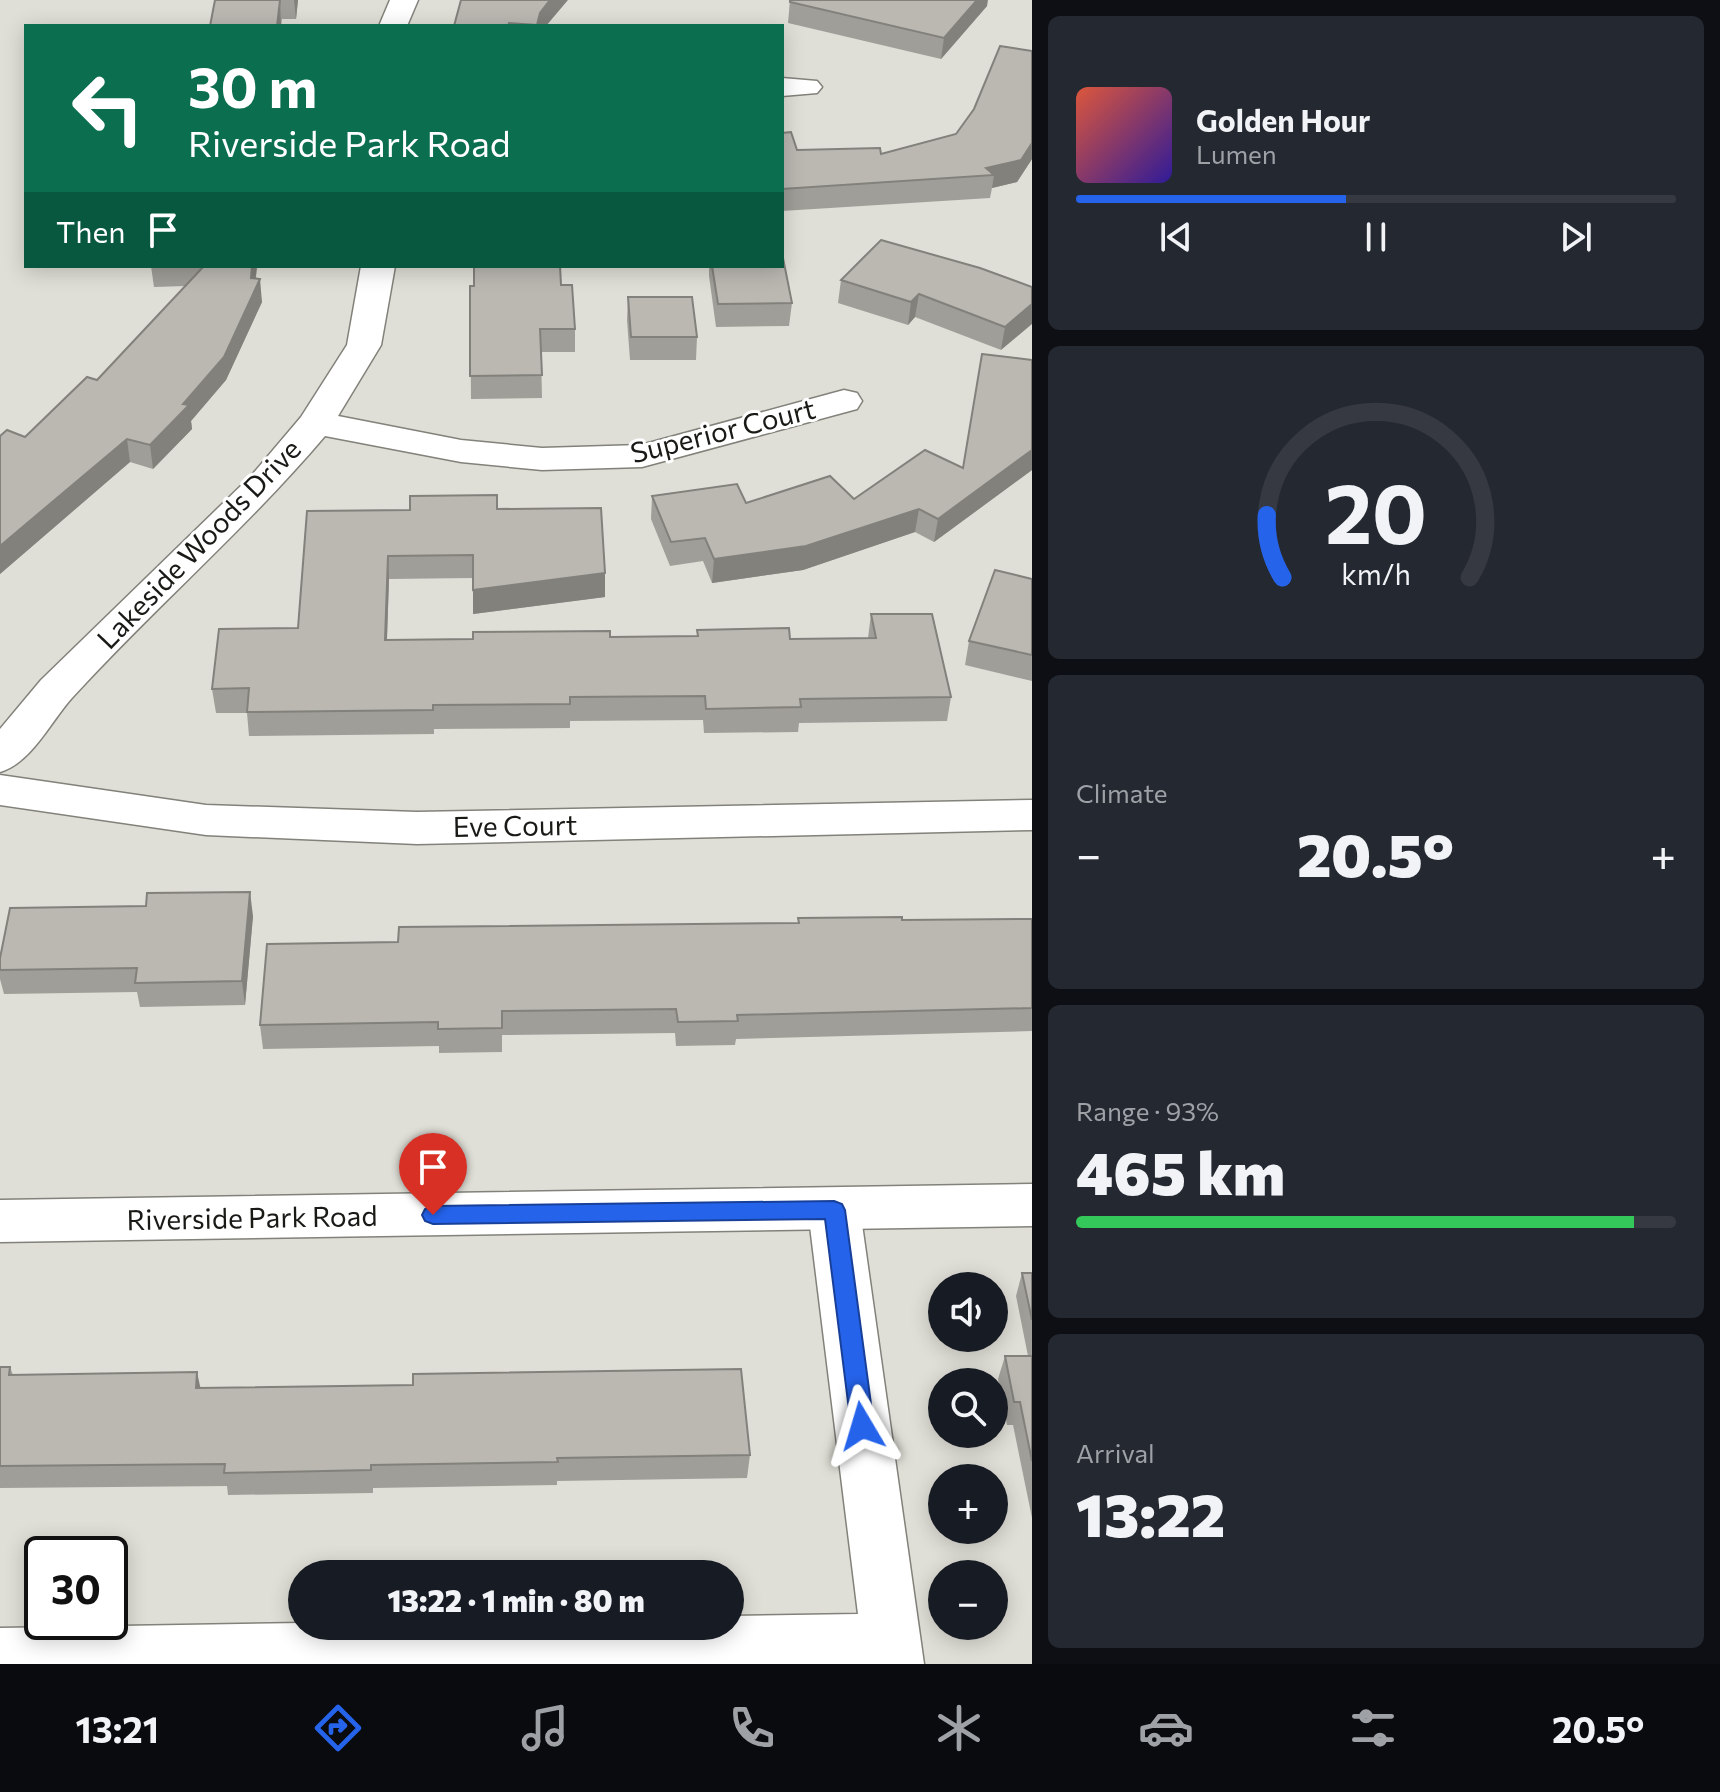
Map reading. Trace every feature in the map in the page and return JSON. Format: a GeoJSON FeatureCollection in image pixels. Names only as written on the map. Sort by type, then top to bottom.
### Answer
{"type":"FeatureCollection","features":[{"type":"Feature","properties":{"kind":"street"},"geometry":{"type":"LineString","coordinates":[[394,24],[404,0]]}},
{"type":"Feature","properties":{"kind":"street","name":"Lakeside Woods Drive"},"geometry":{"type":"LineString","coordinates":[[0,757],[56,690],[264,484],[316,423],[364,345],[378,268]]}},
{"type":"Feature","properties":{"kind":"street","name":"Superior Court"},"geometry":{"type":"LineString","coordinates":[[316,423],[475,452],[542,459],[628,457],[642,456],[844,401]]}},
{"type":"Feature","properties":{"kind":"street","name":"Eve Court"},"geometry":{"type":"LineString","coordinates":[[0,790],[206,820],[417,828],[1032,815]]}},
{"type":"Feature","properties":{"kind":"street","name":"Riverside Park Road"},"geometry":{"type":"LineString","coordinates":[[0,1221],[1032,1205]]}},
{"type":"Feature","properties":{"kind":"street"},"geometry":{"type":"LineString","coordinates":[[0,1657],[101,1660],[892,1653],[834,1210]]}},
{"type":"Feature","properties":{"kind":"building"},"geometry":{"type":"Polygon","coordinates":[[[215,0],[280,0],[277,24],[210,24],[215,0]]]}},
{"type":"Feature","properties":{"kind":"building"},"geometry":{"type":"Polygon","coordinates":[[[461,0],[550,0],[540,13],[537,24],[455,24],[461,0]]]}},
{"type":"Feature","properties":{"kind":"building"},"geometry":{"type":"Polygon","coordinates":[[[790,0],[977,0],[944,38],[790,0]]]}},
{"type":"Feature","properties":{"kind":"building"},"geometry":{"type":"Polygon","coordinates":[[[1000,46],[1032,51],[1032,143],[1021,160],[986,168],[994,175],[784,189],[784,133],[791,132],[797,150],[880,148],[881,154],[956,134],[974,109],[1000,46]]]}},
{"type":"Feature","properties":{"kind":"building"},"geometry":{"type":"Polygon","coordinates":[[[881,240],[980,268],[1032,287],[1032,304],[1005,327],[919,294],[911,302],[841,280],[881,240]]]}},
{"type":"Feature","properties":{"kind":"building"},"geometry":{"type":"Polygon","coordinates":[[[784,263],[792,303],[718,304],[712,268],[784,268],[784,263]]]}},
{"type":"Feature","properties":{"kind":"building"},"geometry":{"type":"Polygon","coordinates":[[[202,268],[252,268],[251,278],[260,279],[224,357],[183,404],[189,405],[150,445],[127,439],[0,546],[0,436],[7,430],[25,437],[87,377],[97,380],[202,268]]]}},
{"type":"Feature","properties":{"kind":"building"},"geometry":{"type":"Polygon","coordinates":[[[474,268],[560,268],[561,285],[572,285],[575,329],[540,329],[542,375],[470,376],[470,286],[474,286],[474,268]]]}},
{"type":"Feature","properties":{"kind":"building"},"geometry":{"type":"Polygon","coordinates":[[[628,297],[692,297],[697,337],[631,337],[628,297]]]}},
{"type":"Feature","properties":{"kind":"building"},"geometry":{"type":"Polygon","coordinates":[[[982,354],[1032,360],[1032,450],[938,519],[919,509],[806,546],[714,559],[705,538],[671,542],[652,496],[737,484],[746,503],[830,476],[854,499],[925,450],[963,468],[982,354]]]}},
{"type":"Feature","properties":{"kind":"building"},"geometry":{"type":"Polygon","coordinates":[[[497,495],[497,509],[601,508],[605,573],[473,590],[473,555],[388,556],[385,640],[473,639],[473,632],[610,631],[610,637],[698,636],[697,630],[789,628],[790,639],[876,638],[871,614],[932,614],[951,697],[800,699],[801,707],[706,709],[705,696],[570,697],[570,704],[433,705],[433,710],[247,712],[249,688],[212,689],[219,629],[298,628],[307,511],[410,510],[410,496],[497,495]]]}},
{"type":"Feature","properties":{"kind":"building"},"geometry":{"type":"Polygon","coordinates":[[[995,570],[1032,579],[1032,655],[969,641],[995,570]]]}},
{"type":"Feature","properties":{"kind":"building"},"geometry":{"type":"Polygon","coordinates":[[[250,892],[242,981],[135,983],[137,968],[0,970],[10,908],[146,906],[147,893],[250,892]]]}},
{"type":"Feature","properties":{"kind":"building"},"geometry":{"type":"Polygon","coordinates":[[[902,917],[902,920],[1032,919],[1032,1008],[737,1015],[738,1021],[678,1022],[676,1009],[502,1011],[502,1028],[438,1029],[438,1022],[260,1025],[267,944],[398,942],[399,927],[799,923],[798,918],[902,917]]]}},
{"type":"Feature","properties":{"kind":"building"},"geometry":{"type":"Polygon","coordinates":[[[1022,1273],[1032,1273],[1032,1320],[1022,1273]]]}},
{"type":"Feature","properties":{"kind":"building"},"geometry":{"type":"Polygon","coordinates":[[[1005,1356],[1032,1356],[1032,1461],[1020,1402],[1014,1402],[1005,1356]]]}},
{"type":"Feature","properties":{"kind":"building"},"geometry":{"type":"Polygon","coordinates":[[[0,1367],[10,1367],[9,1375],[197,1372],[196,1388],[413,1385],[413,1374],[741,1369],[750,1455],[557,1458],[558,1462],[371,1465],[371,1470],[224,1473],[225,1464],[0,1466],[0,1367]]]}},
{"type":"Feature","properties":{"kind":"route"},"geometry":{"type":"LineString","coordinates":[[433,1215],[834,1210],[862,1426]]}}]}
